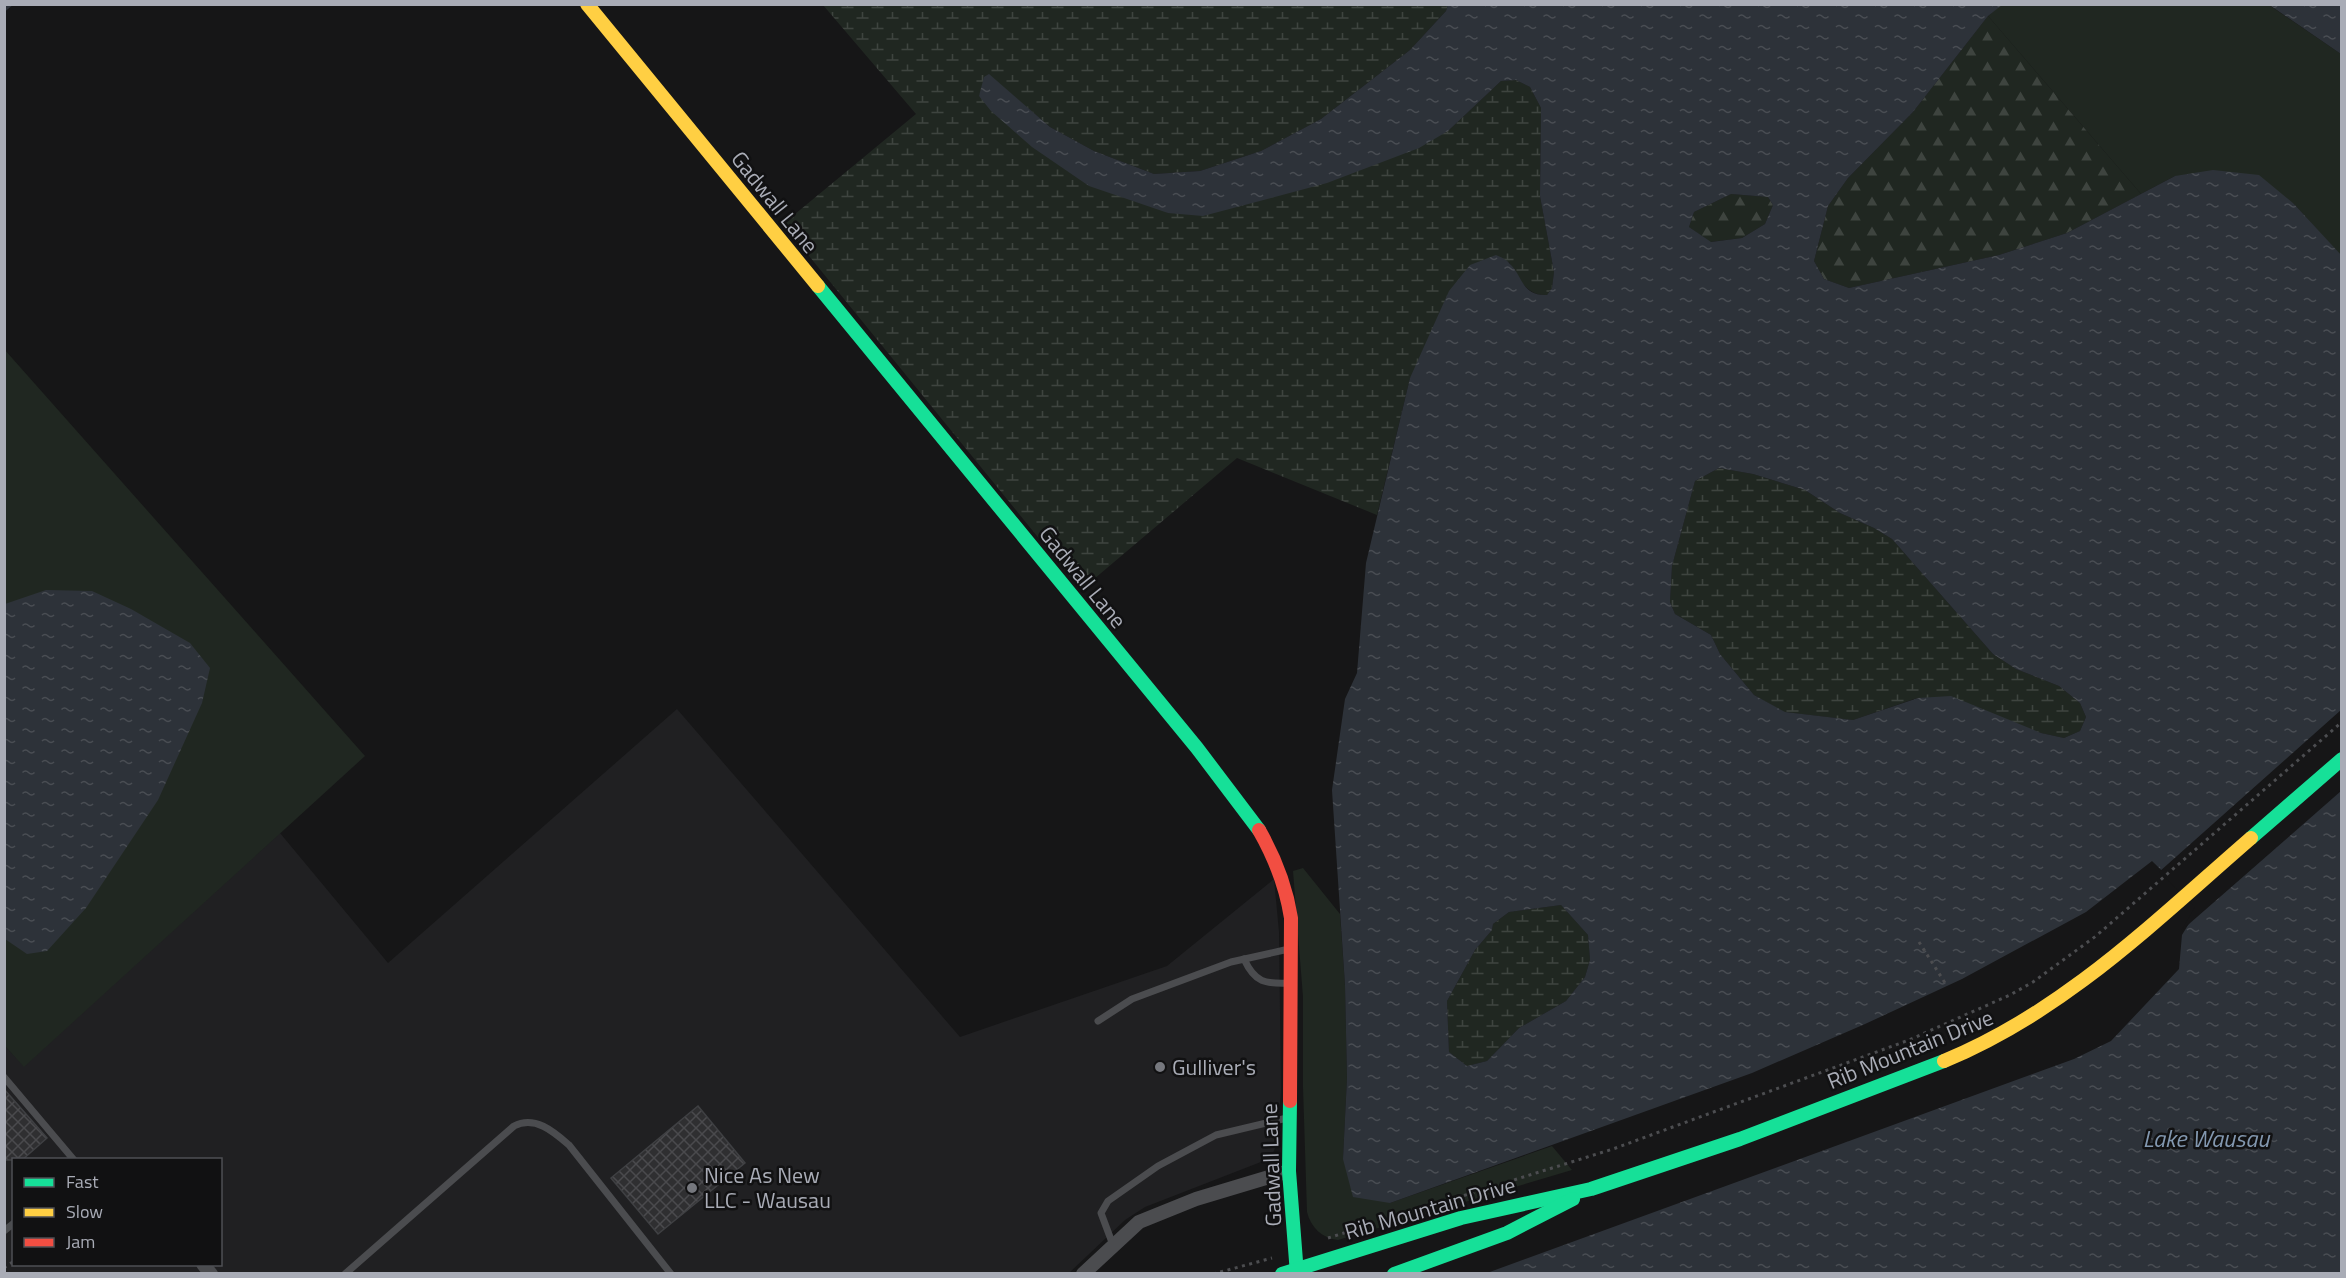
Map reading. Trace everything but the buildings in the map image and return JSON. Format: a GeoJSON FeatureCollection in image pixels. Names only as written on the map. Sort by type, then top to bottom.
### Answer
{"type":"FeatureCollection","features":[{"type":"Feature","properties":{"kind":"street","name":"Gadwall Lane"},"geometry":{"type":"LineString","coordinates":[[587,4],[1190,739],[1247,812],[1282,873],[1290,903],[1289,1171],[1297,1271]]}},
{"type":"Feature","properties":{"kind":"street","name":"Rib Mountain Drive"},"geometry":{"type":"LineString","coordinates":[[1282,1274],[1461,1218],[1591,1189],[1740,1139],[1970,1050],[2008,1031],[2062,997],[2140,934],[2342,759]]}},
{"type":"Feature","properties":{"kind":"street"},"geometry":{"type":"LineString","coordinates":[[1083,1274],[1139,1222],[1196,1199],[1289,1171]]}},
{"type":"Feature","properties":{"kind":"street","name":"Rib Mountain Drive"},"geometry":{"type":"LineString","coordinates":[[1394,1274],[1507,1233],[1591,1189]]}},
{"type":"Feature","properties":{"kind":"lane"},"geometry":{"type":"LineString","coordinates":[[1098,1021],[1132,999],[1232,962],[1291,949]]}},
{"type":"Feature","properties":{"kind":"lane"},"geometry":{"type":"LineString","coordinates":[[1244,959],[1250,972],[1266,984],[1291,983]]}},
{"type":"Feature","properties":{"kind":"lane"},"geometry":{"type":"LineString","coordinates":[[4,1077],[72,1158]]}},
{"type":"Feature","properties":{"kind":"lane"},"geometry":{"type":"LineString","coordinates":[[1113,1245],[1101,1213],[1108,1200],[1158,1166],[1216,1135],[1290,1118]]}},
{"type":"Feature","properties":{"kind":"lane"},"geometry":{"type":"LineString","coordinates":[[345,1274],[514,1126],[522,1122],[539,1124],[569,1145],[670,1274]]}},
{"type":"Feature","properties":{"kind":"path"},"geometry":{"type":"LineString","coordinates":[[1328,1238],[1601,1154],[1910,1040],[1955,1021],[2033,982],[2096,936],[2342,722]]}},
{"type":"Feature","properties":{"kind":"path"},"geometry":{"type":"LineString","coordinates":[[1919,942],[1947,986]]}},
{"type":"Feature","properties":{"kind":"path"},"geometry":{"type":"LineString","coordinates":[[1213,1274],[1273,1257]]}},
{"type":"Feature","properties":{"kind":"shaded area"},"geometry":{"type":"Polygon","coordinates":[[[677,709],[960,1037],[1167,966],[1274,879],[1279,932],[1281,1091],[1277,1143],[1273,1153],[1266,1160],[1145,1207],[1125,1220],[1069,1273],[5,1273],[4,1045],[24,1066],[280,833],[388,963],[677,709]]]}},
{"type":"Feature","properties":{"kind":"green space"},"geometry":{"type":"Polygon","coordinates":[[[2002,4],[2269,5],[2341,54],[2341,256],[2294,204],[2175,176],[2141,194],[1988,16],[2002,4]]]}},
{"type":"Feature","properties":{"kind":"green space"},"geometry":{"type":"Polygon","coordinates":[[[823,5],[1448,5],[1446,11],[1410,50],[1321,119],[1261,151],[1200,171],[1154,174],[1094,151],[1050,127],[989,75],[979,96],[1168,213],[1448,131],[1501,81],[1516,80],[1530,87],[1541,108],[1540,196],[1554,272],[1552,288],[1547,295],[1534,293],[1524,285],[1509,262],[1410,378],[1377,515],[1237,458],[1081,590],[783,224],[916,114],[823,5]]]}},
{"type":"Feature","properties":{"kind":"green space"},"geometry":{"type":"Polygon","coordinates":[[[1988,16],[2141,194],[2067,233],[1999,255],[1849,288],[1824,279],[1814,261],[1828,206],[1848,178],[1913,112],[1988,16]]]}},
{"type":"Feature","properties":{"kind":"green space"},"geometry":{"type":"Polygon","coordinates":[[[1731,194],[1768,197],[1773,205],[1765,224],[1742,238],[1710,242],[1689,227],[1694,212],[1731,194]]]}},
{"type":"Feature","properties":{"kind":"green space"},"geometry":{"type":"Polygon","coordinates":[[[4,349],[365,756],[24,1067],[4,1045],[4,349]]]}},
{"type":"Feature","properties":{"kind":"green space"},"geometry":{"type":"Polygon","coordinates":[[[1719,468],[1753,474],[1805,490],[1840,513],[1892,539],[1993,654],[2016,669],[2059,686],[2080,703],[2086,717],[2080,731],[2064,738],[1917,698],[1853,720],[1784,712],[1754,695],[1720,654],[1711,635],[1675,614],[1670,602],[1672,566],[1695,481],[1719,468]]]}},
{"type":"Feature","properties":{"kind":"green space"},"geometry":{"type":"Polygon","coordinates":[[[1303,868],[1340,914],[1345,985],[1347,1078],[1343,1159],[1390,1203],[1552,1146],[1572,1170],[1338,1240],[1327,1237],[1314,1227],[1307,1212],[1303,997],[1293,871],[1303,868]]]}},
{"type":"Feature","properties":{"kind":"green space"},"geometry":{"type":"Polygon","coordinates":[[[1561,905],[1588,935],[1590,960],[1585,977],[1566,1001],[1519,1028],[1487,1061],[1467,1066],[1449,1052],[1447,1001],[1475,950],[1492,930],[1493,924],[1509,912],[1561,905]]]}},
{"type":"Feature","properties":{"kind":"water","name":"Lake Wausau"},"geometry":{"type":"Polygon","coordinates":[[[1448,5],[2002,5],[1988,16],[1913,112],[1848,178],[1828,206],[1814,261],[1824,279],[1849,288],[1999,255],[2067,233],[2175,176],[2213,170],[2259,175],[2294,204],[2342,256],[2341,1273],[1487,1273],[2074,1059],[2111,1041],[2179,969],[2182,935],[2199,907],[2152,861],[2086,912],[1962,979],[1752,1073],[1390,1203],[1353,1197],[1343,1159],[1347,1078],[1345,985],[1332,790],[1345,699],[1357,673],[1366,563],[1410,378],[1449,291],[1470,265],[1496,255],[1514,268],[1524,285],[1532,292],[1547,295],[1552,288],[1554,272],[1540,196],[1541,108],[1530,87],[1516,80],[1501,81],[1448,131],[1419,148],[1327,183],[1203,216],[1168,213],[1089,186],[1032,147],[991,111],[979,96],[984,77],[989,74],[1050,127],[1094,151],[1154,174],[1200,171],[1261,151],[1321,119],[1410,50],[1446,11],[1448,5]],[[1731,194],[1694,212],[1689,227],[1711,242],[1742,238],[1765,224],[1773,205],[1768,197],[1731,194]],[[1719,468],[1695,481],[1672,566],[1670,602],[1675,614],[1711,635],[1720,654],[1754,695],[1785,712],[1853,720],[1918,698],[1951,696],[2041,733],[2064,738],[2080,731],[2086,717],[2080,703],[2059,686],[2016,669],[1993,654],[1892,539],[1840,513],[1805,490],[1753,474],[1719,468]],[[1561,905],[1509,912],[1493,924],[1492,930],[1475,950],[1447,1001],[1449,1052],[1467,1066],[1487,1061],[1519,1028],[1566,1001],[1585,977],[1590,960],[1588,935],[1561,905]]]}},
{"type":"Feature","properties":{"kind":"water"},"geometry":{"type":"Polygon","coordinates":[[[2269,5],[2341,5],[2341,54],[2271,6],[2269,5]]]}},
{"type":"Feature","properties":{"kind":"water"},"geometry":{"type":"Polygon","coordinates":[[[46,590],[92,591],[131,609],[190,643],[210,668],[202,703],[158,800],[86,908],[47,951],[27,954],[5,939],[5,604],[46,590]]]}},
{"type":"Feature","properties":{"kind":"pier"},"geometry":{"type":"Polygon","coordinates":[[[2341,710],[2341,791],[2181,931],[2195,907],[2159,872],[2341,710]]]}},
{"type":"Feature","properties":{"kind":"waterway"},"geometry":{"type":"LineString","coordinates":[[4,9],[10,4]]}},
{"type":"Feature","properties":{"kind":"traffic: fast"},"geometry":{"type":"LineString","coordinates":[[818,286],[1197,748],[1259,830]]}},
{"type":"Feature","properties":{"kind":"traffic: fast"},"geometry":{"type":"LineString","coordinates":[[2251,838],[2342,759]]}},
{"type":"Feature","properties":{"kind":"traffic: fast"},"geometry":{"type":"LineString","coordinates":[[1282,1274],[1461,1218],[1591,1189],[1740,1139],[1944,1061]]}},
{"type":"Feature","properties":{"kind":"traffic: fast"},"geometry":{"type":"LineString","coordinates":[[1290,1101],[1289,1171],[1297,1274]]}},
{"type":"Feature","properties":{"kind":"traffic: fast"},"geometry":{"type":"LineString","coordinates":[[1394,1274],[1507,1233],[1573,1199]]}},
{"type":"Feature","properties":{"kind":"traffic: slow"},"geometry":{"type":"LineString","coordinates":[[587,4],[818,286]]}},
{"type":"Feature","properties":{"kind":"traffic: slow"},"geometry":{"type":"LineString","coordinates":[[1944,1061],[1988,1041],[2069,991],[2143,932],[2251,838]]}},
{"type":"Feature","properties":{"kind":"traffic: jam"},"geometry":{"type":"LineString","coordinates":[[1259,830],[1279,873],[1291,918],[1290,1101]]}},
{"type":"Feature","properties":{"kind":"place","name":"Gulliver's"},"geometry":{"type":"Point","coordinates":[1160,1067]}},
{"type":"Feature","properties":{"kind":"place","name":"Nice As New LLC - Wausau"},"geometry":{"type":"Point","coordinates":[692,1188]}}]}
